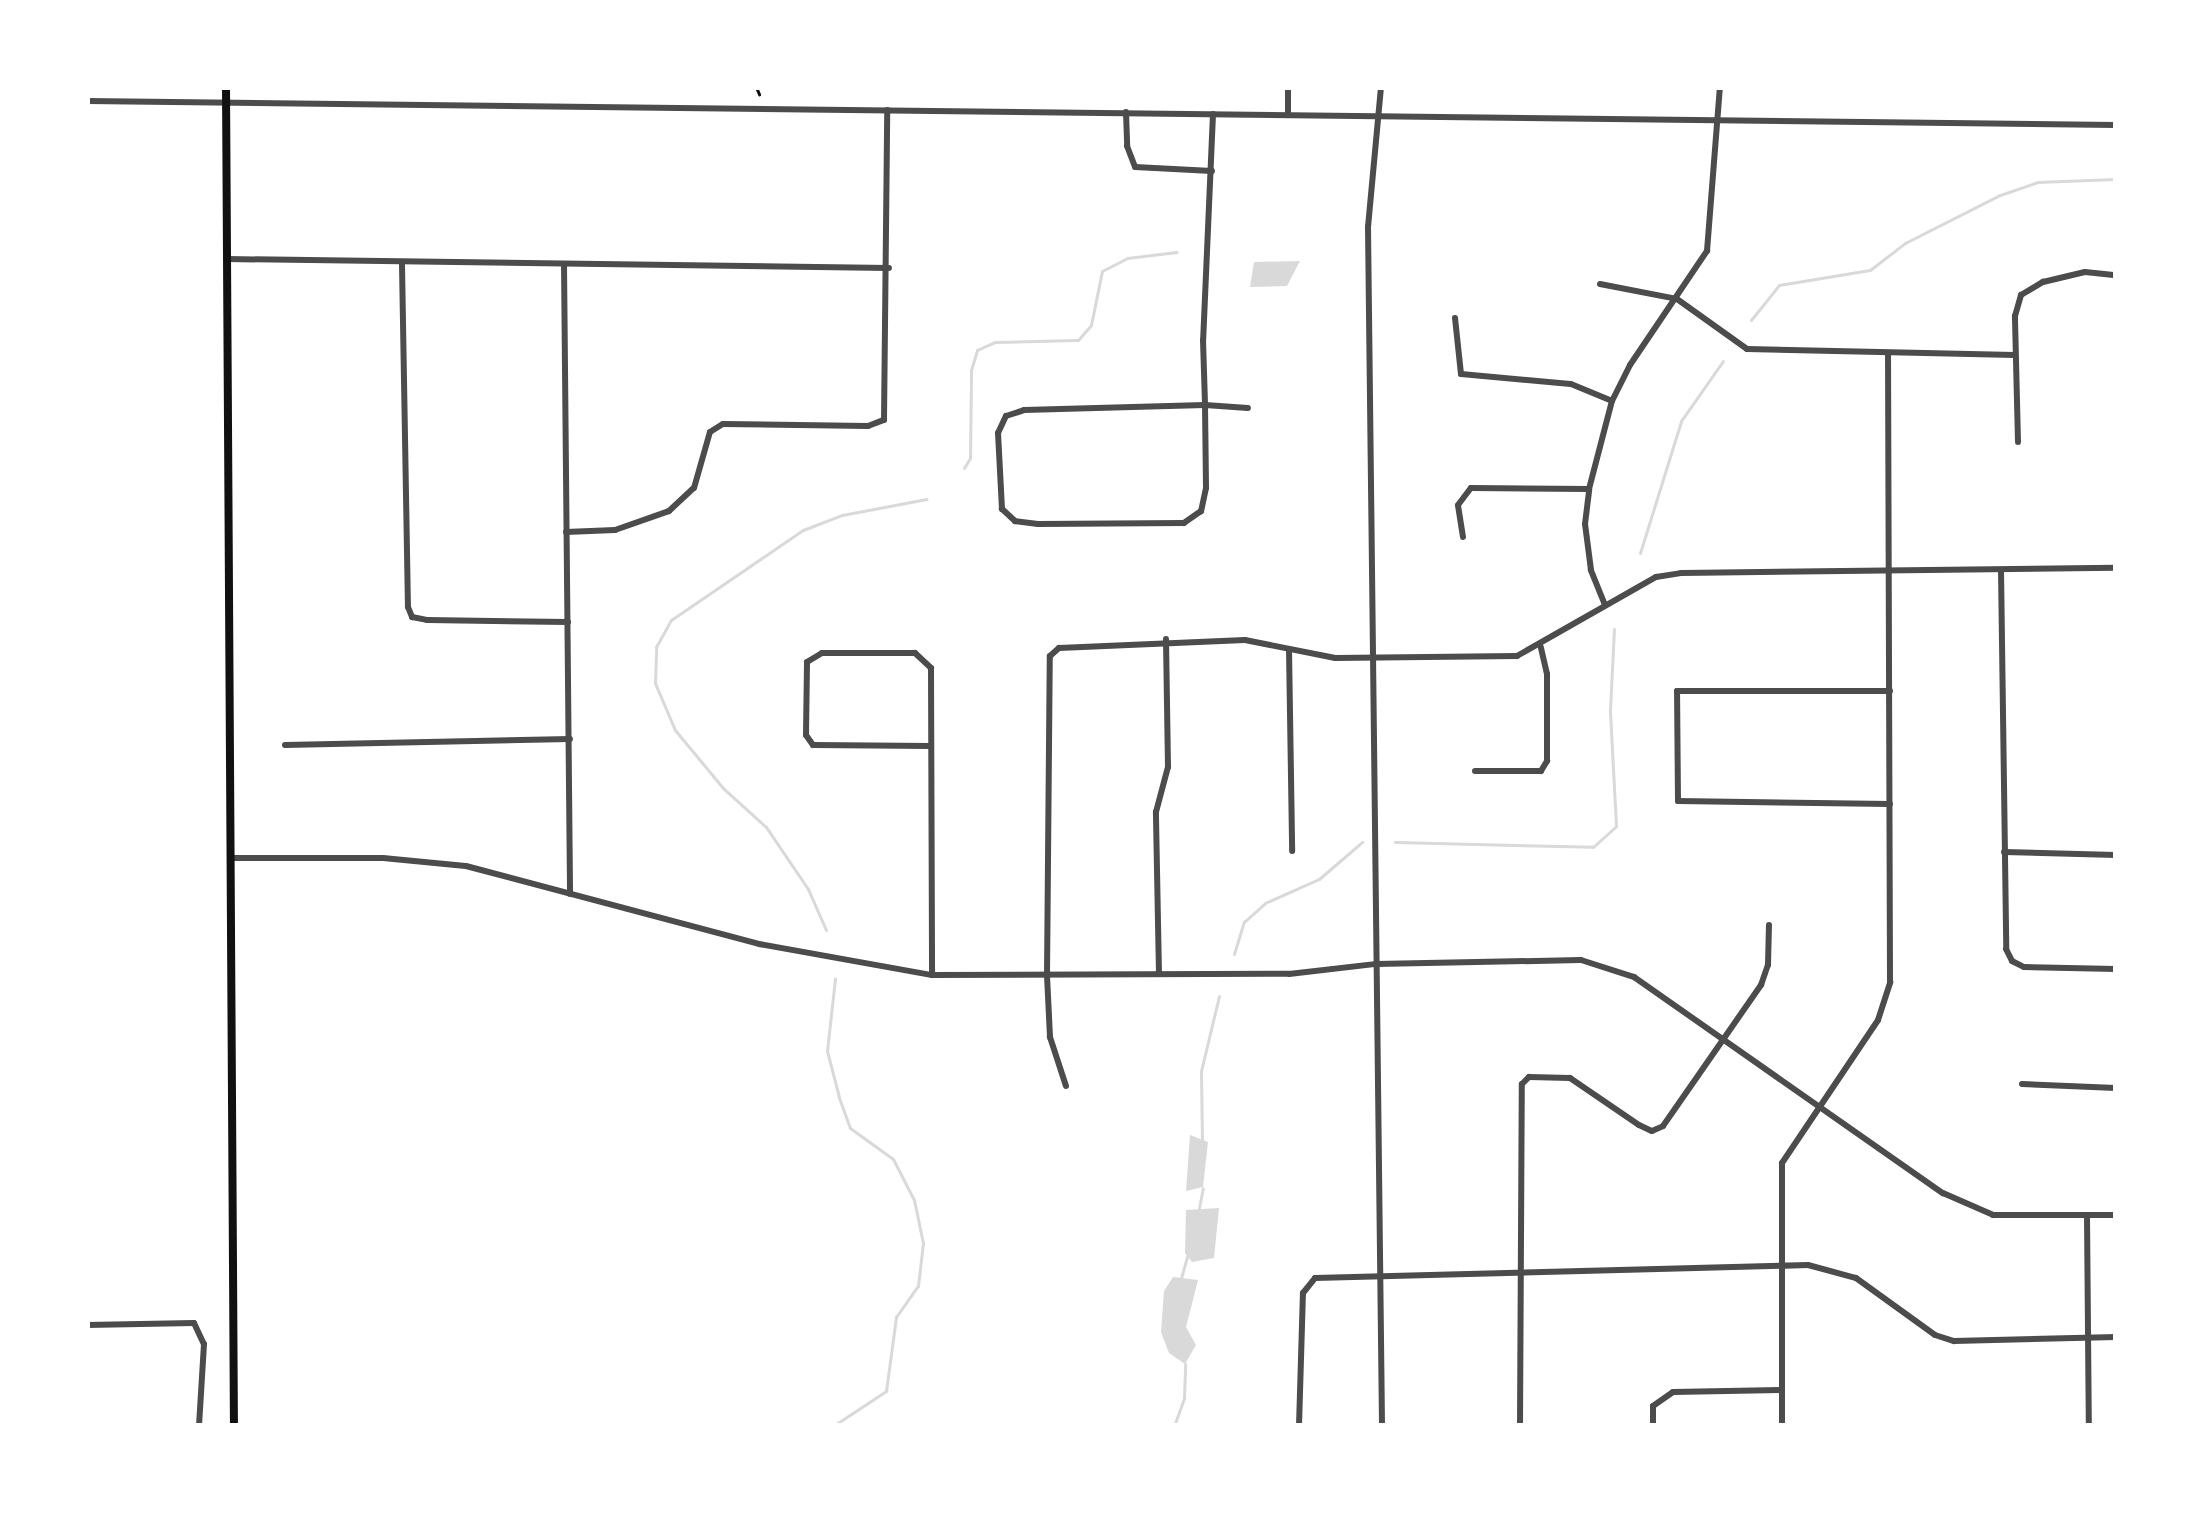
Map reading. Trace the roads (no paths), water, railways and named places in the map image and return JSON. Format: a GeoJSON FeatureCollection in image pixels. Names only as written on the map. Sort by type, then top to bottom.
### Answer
{"type":"FeatureCollection","features":[{"type":"Feature","properties":{"kind":"main road"},"geometry":{"type":"LineString","coordinates":[[226,87],[233,1426]]}},
{"type":"Feature","properties":{"kind":"street"},"geometry":{"type":"LineString","coordinates":[[1288,87],[1288,114]]}},
{"type":"Feature","properties":{"kind":"street"},"geometry":{"type":"LineString","coordinates":[[1381,87],[1368,205],[1382,1426]]}},
{"type":"Feature","properties":{"kind":"street"},"geometry":{"type":"LineString","coordinates":[[1605,604],[1591,570],[1585,524],[1589,489],[1612,401],[1630,365],[1707,251],[1720,87]]}},
{"type":"Feature","properties":{"kind":"street"},"geometry":{"type":"LineString","coordinates":[[87,100],[2116,125]]}},
{"type":"Feature","properties":{"kind":"street"},"geometry":{"type":"LineString","coordinates":[[566,532],[615,530],[669,511],[694,488],[710,431],[723,424],[868,426],[884,420],[887,109]]}},
{"type":"Feature","properties":{"kind":"street"},"geometry":{"type":"LineString","coordinates":[[1126,111],[1126,146],[1135,167],[1212,171]]}},
{"type":"Feature","properties":{"kind":"street"},"geometry":{"type":"LineString","coordinates":[[1213,112],[1205,406],[1206,488],[1201,512],[1184,523],[1038,524],[1016,520],[1002,508],[998,434],[1006,416],[1024,410],[1205,406],[1248,408]]}},
{"type":"Feature","properties":{"kind":"street"},"geometry":{"type":"LineString","coordinates":[[226,260],[889,268]]}},
{"type":"Feature","properties":{"kind":"street"},"geometry":{"type":"LineString","coordinates":[[565,264],[570,894]]}},
{"type":"Feature","properties":{"kind":"street"},"geometry":{"type":"LineString","coordinates":[[402,265],[406,595],[412,616],[568,622]]}},
{"type":"Feature","properties":{"kind":"street"},"geometry":{"type":"LineString","coordinates":[[2018,442],[2014,355],[2021,295],[2043,282],[2085,272],[2116,275]]}},
{"type":"Feature","properties":{"kind":"street"},"geometry":{"type":"LineString","coordinates":[[1600,284],[1678,299],[1747,349],[2014,355]]}},
{"type":"Feature","properties":{"kind":"street"},"geometry":{"type":"LineString","coordinates":[[1456,318],[1461,374],[1571,384],[1612,401]]}},
{"type":"Feature","properties":{"kind":"street"},"geometry":{"type":"LineString","coordinates":[[1782,1426],[1782,1163],[1878,1019],[1890,982],[1888,353]]}},
{"type":"Feature","properties":{"kind":"street"},"geometry":{"type":"LineString","coordinates":[[1463,537],[1458,506],[1471,488],[1589,489]]}},
{"type":"Feature","properties":{"kind":"street"},"geometry":{"type":"LineString","coordinates":[[1066,1086],[1050,1037],[1047,975],[1050,656],[1058,648],[1166,639],[1245,640],[1312,656],[1517,656],[1541,647],[1655,577],[1681,573],[2116,568]]}},
{"type":"Feature","properties":{"kind":"street"},"geometry":{"type":"LineString","coordinates":[[2001,570],[2006,949],[2012,961],[2024,967],[2116,970]]}},
{"type":"Feature","properties":{"kind":"street"},"geometry":{"type":"LineString","coordinates":[[1159,974],[1156,812],[1168,767],[1166,639]]}},
{"type":"Feature","properties":{"kind":"street"},"geometry":{"type":"LineString","coordinates":[[1475,771],[1541,771],[1546,760],[1547,674],[1541,647]]}},
{"type":"Feature","properties":{"kind":"street"},"geometry":{"type":"LineString","coordinates":[[1289,649],[1292,851]]}},
{"type":"Feature","properties":{"kind":"street"},"geometry":{"type":"LineString","coordinates":[[930,746],[813,745],[806,735],[808,662],[822,652],[915,653],[927,659],[930,746],[932,975]]}},
{"type":"Feature","properties":{"kind":"street"},"geometry":{"type":"LineString","coordinates":[[1890,691],[1677,691],[1678,801],[1892,804]]}},
{"type":"Feature","properties":{"kind":"street"},"geometry":{"type":"LineString","coordinates":[[285,745],[569,739]]}},
{"type":"Feature","properties":{"kind":"street"},"geometry":{"type":"LineString","coordinates":[[2004,852],[2116,855]]}},
{"type":"Feature","properties":{"kind":"street"},"geometry":{"type":"LineString","coordinates":[[230,859],[428,860],[759,944],[932,975],[1289,974],[1376,964],[1581,960],[1634,976],[1943,1192],[1993,1215],[2116,1215]]}},
{"type":"Feature","properties":{"kind":"street"},"geometry":{"type":"LineString","coordinates":[[1520,1426],[1522,1084],[1529,1077],[1570,1078],[1652,1131],[1663,1126],[1761,985],[1768,925]]}},
{"type":"Feature","properties":{"kind":"street"},"geometry":{"type":"LineString","coordinates":[[2022,1084],[2116,1088]]}},
{"type":"Feature","properties":{"kind":"street"},"geometry":{"type":"LineString","coordinates":[[2087,1216],[2089,1426]]}},
{"type":"Feature","properties":{"kind":"street"},"geometry":{"type":"LineString","coordinates":[[1299,1426],[1304,1286],[1315,1278],[1808,1265],[1856,1278],[1935,1335],[1954,1341],[2116,1337]]}},
{"type":"Feature","properties":{"kind":"street"},"geometry":{"type":"LineString","coordinates":[[87,1325],[194,1323],[204,1343],[200,1426]]}},
{"type":"Feature","properties":{"kind":"street"},"geometry":{"type":"LineString","coordinates":[[1653,1426],[1653,1406],[1673,1392],[1782,1390]]}},
{"type":"Feature","properties":{"kind":"waterway"},"geometry":{"type":"LineString","coordinates":[[1751,320],[1779,285],[1870,270],[1905,243],[2000,195],[2037,182],[2116,179]]}},
{"type":"Feature","properties":{"kind":"waterway"},"geometry":{"type":"LineString","coordinates":[[964,468],[970,458],[971,370],[977,350],[995,342],[1078,340],[1091,325],[1102,271],[1127,258],[1177,252]]}},
{"type":"Feature","properties":{"kind":"waterway"},"geometry":{"type":"LineString","coordinates":[[1640,553],[1681,421],[1723,361]]}},
{"type":"Feature","properties":{"kind":"waterway"},"geometry":{"type":"LineString","coordinates":[[826,930],[808,889],[766,827],[723,788],[675,730],[655,683],[656,647],[671,620],[803,530],[842,515],[927,499]]}},
{"type":"Feature","properties":{"kind":"waterway"},"geometry":{"type":"LineString","coordinates":[[1395,842],[1593,847],[1616,826],[1610,710],[1614,629]]}},
{"type":"Feature","properties":{"kind":"waterway"},"geometry":{"type":"LineString","coordinates":[[1234,954],[1244,922],[1265,903],[1319,879],[1362,842]]}},
{"type":"Feature","properties":{"kind":"waterway"},"geometry":{"type":"LineString","coordinates":[[833,1426],[886,1391],[896,1317],[918,1286],[923,1243],[914,1200],[893,1159],[850,1128],[839,1097],[827,1051],[835,978]]}},
{"type":"Feature","properties":{"kind":"waterway"},"geometry":{"type":"LineString","coordinates":[[1202,1143],[1201,1071],[1219,996]]}},
{"type":"Feature","properties":{"kind":"waterway"},"geometry":{"type":"LineString","coordinates":[[1199,1208],[1203,1188]]}},
{"type":"Feature","properties":{"kind":"waterway"},"geometry":{"type":"LineString","coordinates":[[1181,1278],[1188,1253]]}},
{"type":"Feature","properties":{"kind":"waterway"},"geometry":{"type":"LineString","coordinates":[[1174,1426],[1184,1398],[1185,1364]]}}]}
